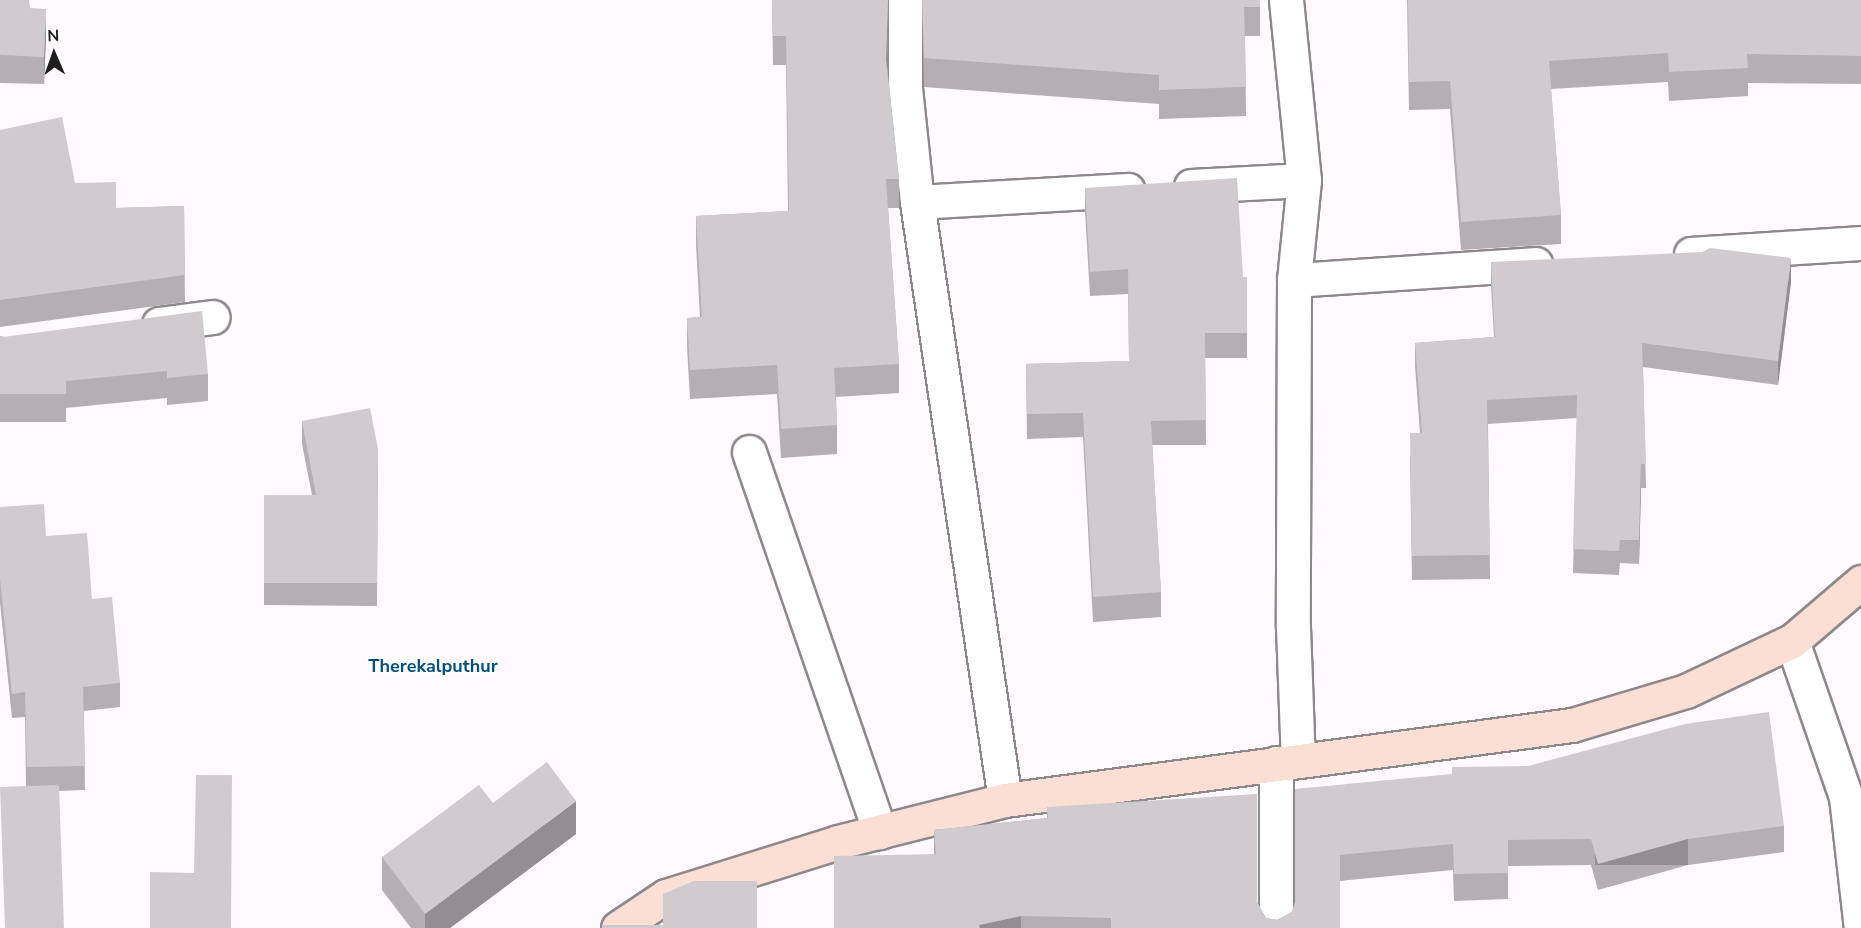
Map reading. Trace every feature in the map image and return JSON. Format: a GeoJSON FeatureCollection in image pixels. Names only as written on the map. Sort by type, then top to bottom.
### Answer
{"type":"FeatureCollection","features":[{"type":"Feature","properties":{"kind":"main road"},"geometry":{"type":"LineString","coordinates":[[618,928],[666,896],[880,832],[1005,800],[1572,725],[1686,691],[1792,641],[1861,582]]}},
{"type":"Feature","properties":{"kind":"street"},"geometry":{"type":"LineString","coordinates":[[905,0],[905,88],[917,202],[1005,800]]}},
{"type":"Feature","properties":{"kind":"street"},"geometry":{"type":"LineString","coordinates":[[1276,928],[1293,627],[1294,280],[1304,180],[1286,0]]}},
{"type":"Feature","properties":{"kind":"street"},"geometry":{"type":"LineString","coordinates":[[917,202],[1304,180]]}},
{"type":"Feature","properties":{"kind":"street"},"geometry":{"type":"LineString","coordinates":[[1660,256],[1861,243]]}},
{"type":"Feature","properties":{"kind":"street"},"geometry":{"type":"LineString","coordinates":[[1294,280],[1566,262]]}},
{"type":"Feature","properties":{"kind":"street"},"geometry":{"type":"LineString","coordinates":[[130,328],[213,317]]}},
{"type":"Feature","properties":{"kind":"street"},"geometry":{"type":"LineString","coordinates":[[749,452],[880,832]]}},
{"type":"Feature","properties":{"kind":"street"},"geometry":{"type":"LineString","coordinates":[[1792,641],[1846,797],[1861,928]]}},
{"type":"Feature","properties":{"kind":"building"},"geometry":{"type":"Polygon","coordinates":[[[0,0],[29,0],[30,8],[46,9],[44,57],[0,55],[0,0]]]}},
{"type":"Feature","properties":{"kind":"building"},"geometry":{"type":"Polygon","coordinates":[[[772,0],[888,0],[886,59],[899,179],[886,179],[899,364],[834,368],[837,425],[781,429],[777,365],[690,370],[687,318],[702,317],[696,216],[789,211],[786,36],[773,36],[772,0]]]}},
{"type":"Feature","properties":{"kind":"building"},"geometry":{"type":"Polygon","coordinates":[[[922,0],[1260,0],[1260,7],[1244,7],[1246,87],[1159,90],[1159,75],[924,58],[922,0]]]}},
{"type":"Feature","properties":{"kind":"building"},"geometry":{"type":"Polygon","coordinates":[[[1408,0],[1861,0],[1861,56],[1747,54],[1748,68],[1669,72],[1668,53],[1549,61],[1561,215],[1461,222],[1450,81],[1409,82],[1408,0]]]}},
{"type":"Feature","properties":{"kind":"building"},"geometry":{"type":"Polygon","coordinates":[[[62,117],[75,183],[116,182],[116,208],[184,206],[185,275],[0,300],[0,130],[62,117]]]}},
{"type":"Feature","properties":{"kind":"building"},"geometry":{"type":"Polygon","coordinates":[[[1237,178],[1243,277],[1247,277],[1247,333],[1205,333],[1206,420],[1151,421],[1161,592],[1093,597],[1083,413],[1027,414],[1026,364],[1129,361],[1128,269],[1090,272],[1085,188],[1237,178]]]}},
{"type":"Feature","properties":{"kind":"building"},"geometry":{"type":"Polygon","coordinates":[[[1710,248],[1791,258],[1778,361],[1642,343],[1646,464],[1641,464],[1639,540],[1620,540],[1619,551],[1573,549],[1577,395],[1487,400],[1490,555],[1412,556],[1410,433],[1422,433],[1415,343],[1495,337],[1491,262],[1702,252],[1710,248]]]}},
{"type":"Feature","properties":{"kind":"building"},"geometry":{"type":"Polygon","coordinates":[[[202,311],[208,374],[167,378],[167,371],[66,381],[66,394],[0,394],[0,336],[202,311]]]}},
{"type":"Feature","properties":{"kind":"building"},"geometry":{"type":"Polygon","coordinates":[[[370,408],[378,449],[377,583],[264,583],[264,495],[316,495],[302,421],[370,408]]]}},
{"type":"Feature","properties":{"kind":"building"},"geometry":{"type":"Polygon","coordinates":[[[44,504],[46,536],[87,533],[92,599],[112,597],[120,683],[83,687],[85,766],[27,767],[25,692],[12,694],[0,579],[0,507],[44,504]]]}},
{"type":"Feature","properties":{"kind":"building"},"geometry":{"type":"Polygon","coordinates":[[[1769,712],[1784,826],[1688,839],[1598,864],[1591,839],[1508,840],[1508,873],[1454,874],[1453,844],[1340,855],[1340,928],[1111,928],[1111,918],[1021,916],[979,925],[980,928],[834,928],[834,856],[936,854],[934,830],[1048,818],[1047,807],[1257,794],[1257,902],[1266,918],[1277,920],[1292,912],[1295,902],[1295,789],[1452,774],[1452,767],[1528,766],[1685,724],[1769,712]]]}},
{"type":"Feature","properties":{"kind":"building"},"geometry":{"type":"Polygon","coordinates":[[[547,762],[576,801],[425,914],[382,857],[479,785],[493,803],[547,762]]]}},
{"type":"Feature","properties":{"kind":"building"},"geometry":{"type":"Polygon","coordinates":[[[196,775],[232,775],[231,928],[150,928],[150,872],[194,873],[196,775]]]}},
{"type":"Feature","properties":{"kind":"building"},"geometry":{"type":"Polygon","coordinates":[[[59,785],[64,928],[5,928],[0,787],[59,785]]]}},
{"type":"Feature","properties":{"kind":"building"},"geometry":{"type":"Polygon","coordinates":[[[694,881],[757,881],[757,928],[602,928],[602,925],[663,925],[663,894],[694,881]]]}},
{"type":"Feature","properties":{"kind":"district","name":"Therekalputhur"},"geometry":{"type":"Point","coordinates":[433,666]}}]}
